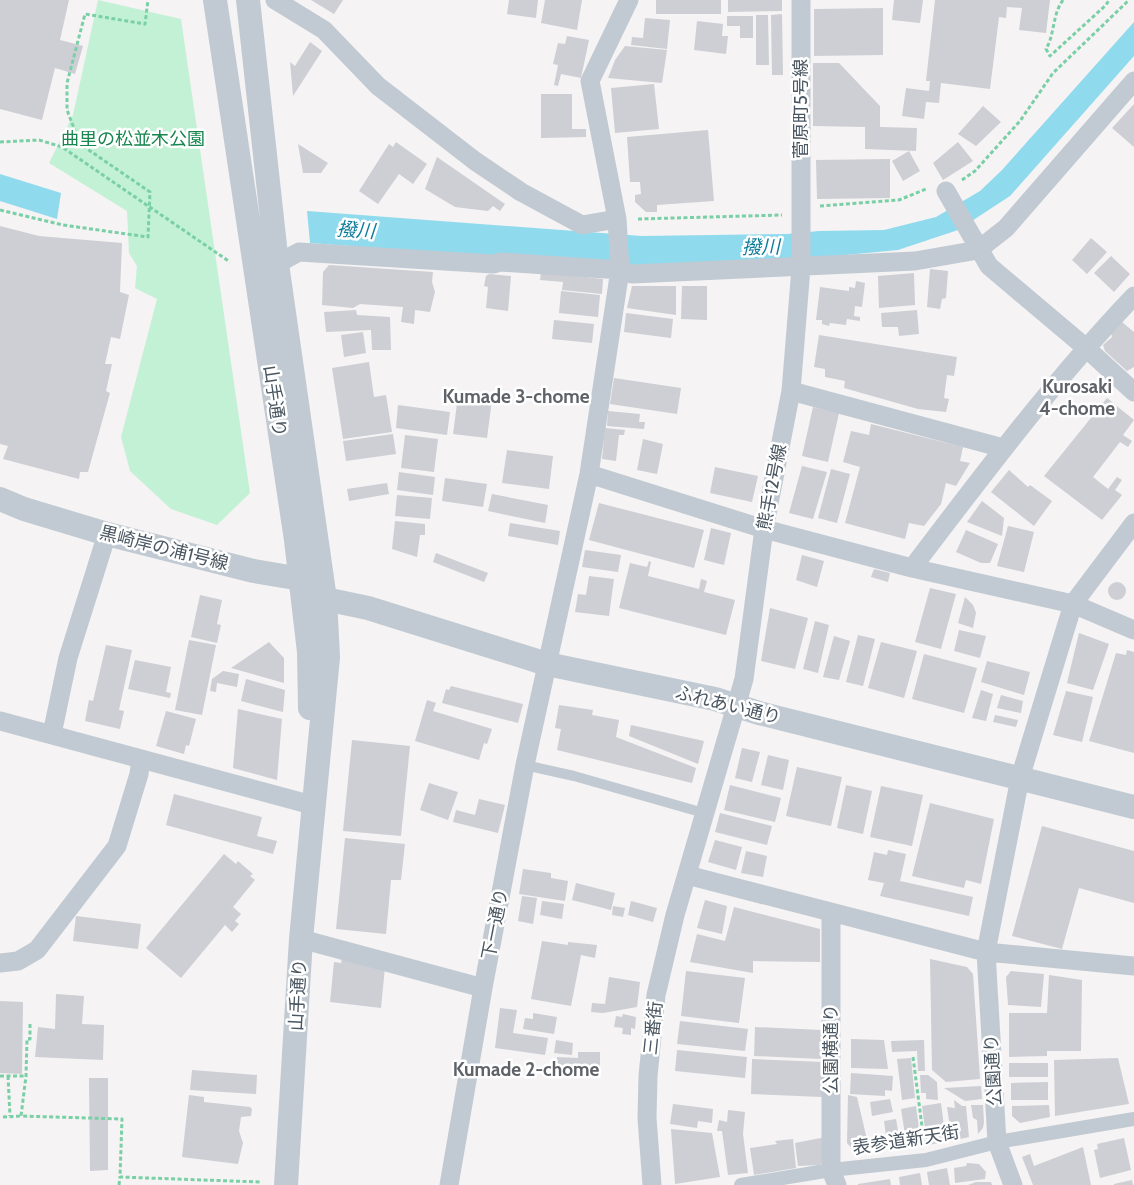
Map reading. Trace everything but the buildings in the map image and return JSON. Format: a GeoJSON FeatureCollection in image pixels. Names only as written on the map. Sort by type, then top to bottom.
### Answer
{"type":"FeatureCollection","features":[{"type":"Feature","properties":{"kind":"street","name":"山手通り"},"geometry":{"type":"LineString","coordinates":[[215,0],[301,579],[309,652],[312,805]]}},
{"type":"Feature","properties":{"kind":"street","name":"山手通り"},"geometry":{"type":"LineString","coordinates":[[248,0],[277,264],[324,598],[328,657],[312,805],[301,939],[286,1185]]}},
{"type":"Feature","properties":{"kind":"street"},"geometry":{"type":"LineString","coordinates":[[275,0],[324,30],[378,86],[475,162],[521,192],[582,225],[617,219]]}},
{"type":"Feature","properties":{"kind":"street","name":"下一通り"},"geometry":{"type":"LineString","coordinates":[[449,1185],[482,988],[547,664],[558,625],[589,474],[620,270],[617,219],[590,80],[629,0]]}},
{"type":"Feature","properties":{"kind":"street","name":"菅原町5号線"},"geometry":{"type":"LineString","coordinates":[[801,0],[801,268]]}},
{"type":"Feature","properties":{"kind":"street"},"geometry":{"type":"LineString","coordinates":[[277,264],[299,252],[620,270],[632,274],[801,268],[915,261],[973,242],[1006,228],[1134,81]]}},
{"type":"Feature","properties":{"kind":"street"},"geometry":{"type":"LineString","coordinates":[[948,196],[988,266],[1085,347],[1134,392]]}},
{"type":"Feature","properties":{"kind":"street","name":"熊手12号線"},"geometry":{"type":"LineString","coordinates":[[737,705],[744,679],[764,529],[790,391],[801,268]]}},
{"type":"Feature","properties":{"kind":"street"},"geometry":{"type":"LineString","coordinates":[[912,568],[1003,448],[1085,347],[1134,296]]}},
{"type":"Feature","properties":{"kind":"street"},"geometry":{"type":"LineString","coordinates":[[790,391],[1003,448]]}},
{"type":"Feature","properties":{"kind":"street"},"geometry":{"type":"LineString","coordinates":[[589,474],[764,529],[912,568],[1073,604],[1134,630]]}},
{"type":"Feature","properties":{"kind":"street","name":"黒崎岸の浦1号線"},"geometry":{"type":"LineString","coordinates":[[0,499],[32,512],[107,534],[254,571],[301,579],[324,598]]}},
{"type":"Feature","properties":{"kind":"street"},"geometry":{"type":"LineString","coordinates":[[1073,604],[1134,523]]}},
{"type":"Feature","properties":{"kind":"street"},"geometry":{"type":"LineString","coordinates":[[52,734],[68,658],[107,534]]}},
{"type":"Feature","properties":{"kind":"street","name":"ふれあい通り"},"geometry":{"type":"LineString","coordinates":[[324,598],[368,608],[547,664],[737,705],[759,713],[1134,807]]}},
{"type":"Feature","properties":{"kind":"street","name":"公園通り"},"geometry":{"type":"LineString","coordinates":[[1013,1185],[997,1142],[986,952],[1020,778],[1073,604]]}},
{"type":"Feature","properties":{"kind":"street","name":"三番街"},"geometry":{"type":"LineString","coordinates":[[652,1185],[647,1118],[651,1036],[664,954],[737,705]]}},
{"type":"Feature","properties":{"kind":"street"},"geometry":{"type":"LineString","coordinates":[[0,721],[312,805]]}},
{"type":"Feature","properties":{"kind":"street"},"geometry":{"type":"LineString","coordinates":[[0,964],[18,961],[37,950],[117,846],[141,759]]}},
{"type":"Feature","properties":{"kind":"street"},"geometry":{"type":"LineString","coordinates":[[687,875],[986,952],[1134,966]]}},
{"type":"Feature","properties":{"kind":"street","name":"公園横通り"},"geometry":{"type":"LineString","coordinates":[[831,912],[834,1177]]}},
{"type":"Feature","properties":{"kind":"street"},"geometry":{"type":"LineString","coordinates":[[301,939],[482,988]]}},
{"type":"Feature","properties":{"kind":"street","name":"表参道新天街"},"geometry":{"type":"LineString","coordinates":[[742,1185],[834,1177],[926,1160],[997,1142],[1134,1119]]}},
{"type":"Feature","properties":{"kind":"lane"},"geometry":{"type":"LineString","coordinates":[[526,765],[574,776],[704,813]]}},
{"type":"Feature","properties":{"kind":"path"},"geometry":{"type":"LineString","coordinates":[[0,210],[63,225],[148,237],[150,192],[80,144],[67,110],[67,82],[84,14],[145,24],[148,0]]}},
{"type":"Feature","properties":{"kind":"path"},"geometry":{"type":"LineString","coordinates":[[1063,0],[1057,8],[1053,38],[1046,49],[1050,56],[1109,0]]}},
{"type":"Feature","properties":{"kind":"path"},"geometry":{"type":"LineString","coordinates":[[617,219],[792,215],[899,200],[926,189],[948,196],[975,172],[1020,121],[1053,73],[1128,0]]}},
{"type":"Feature","properties":{"kind":"path"},"geometry":{"type":"LineString","coordinates":[[0,142],[39,140],[62,147],[234,264]]}},
{"type":"Feature","properties":{"kind":"path"},"geometry":{"type":"LineString","coordinates":[[21,1116],[26,1076],[27,1039],[30,1038],[30,1024]]}},
{"type":"Feature","properties":{"kind":"path"},"geometry":{"type":"LineString","coordinates":[[913,1057],[926,1160]]}},
{"type":"Feature","properties":{"kind":"path"},"geometry":{"type":"LineString","coordinates":[[0,1076],[26,1076]]}},
{"type":"Feature","properties":{"kind":"path"},"geometry":{"type":"LineString","coordinates":[[8,1076],[10,1116]]}},
{"type":"Feature","properties":{"kind":"path"},"geometry":{"type":"LineString","coordinates":[[3,1117],[122,1118],[120,1185]]}},
{"type":"Feature","properties":{"kind":"path"},"geometry":{"type":"LineString","coordinates":[[120,1177],[260,1182]]}},
{"type":"Feature","properties":{"kind":"green space","name":"曲里の松並木公園"},"geometry":{"type":"Polygon","coordinates":[[[98,0],[181,19],[250,493],[217,525],[171,509],[130,471],[121,437],[157,299],[135,288],[137,266],[129,253],[127,211],[49,163],[73,115],[98,0]]]}},
{"type":"Feature","properties":{"kind":"water","name":"撥川"},"geometry":{"type":"Polygon","coordinates":[[[1134,22],[1134,56],[1010,196],[958,230],[898,250],[825,257],[600,265],[310,243],[307,211],[642,236],[787,234],[819,231],[884,230],[936,217],[980,191],[1002,170],[1134,22]]]}},
{"type":"Feature","properties":{"kind":"water"},"geometry":{"type":"Polygon","coordinates":[[[0,174],[61,193],[57,219],[0,201],[0,174]]]}},
{"type":"Feature","properties":{"kind":"district","name":"Kumade 3-chome"},"geometry":{"type":"Point","coordinates":[516,396]}},
{"type":"Feature","properties":{"kind":"district","name":"Kurosaki 4-chome"},"geometry":{"type":"Point","coordinates":[1077,397]}},
{"type":"Feature","properties":{"kind":"district","name":"Kumade 2-chome"},"geometry":{"type":"Point","coordinates":[526,1069]}}]}
